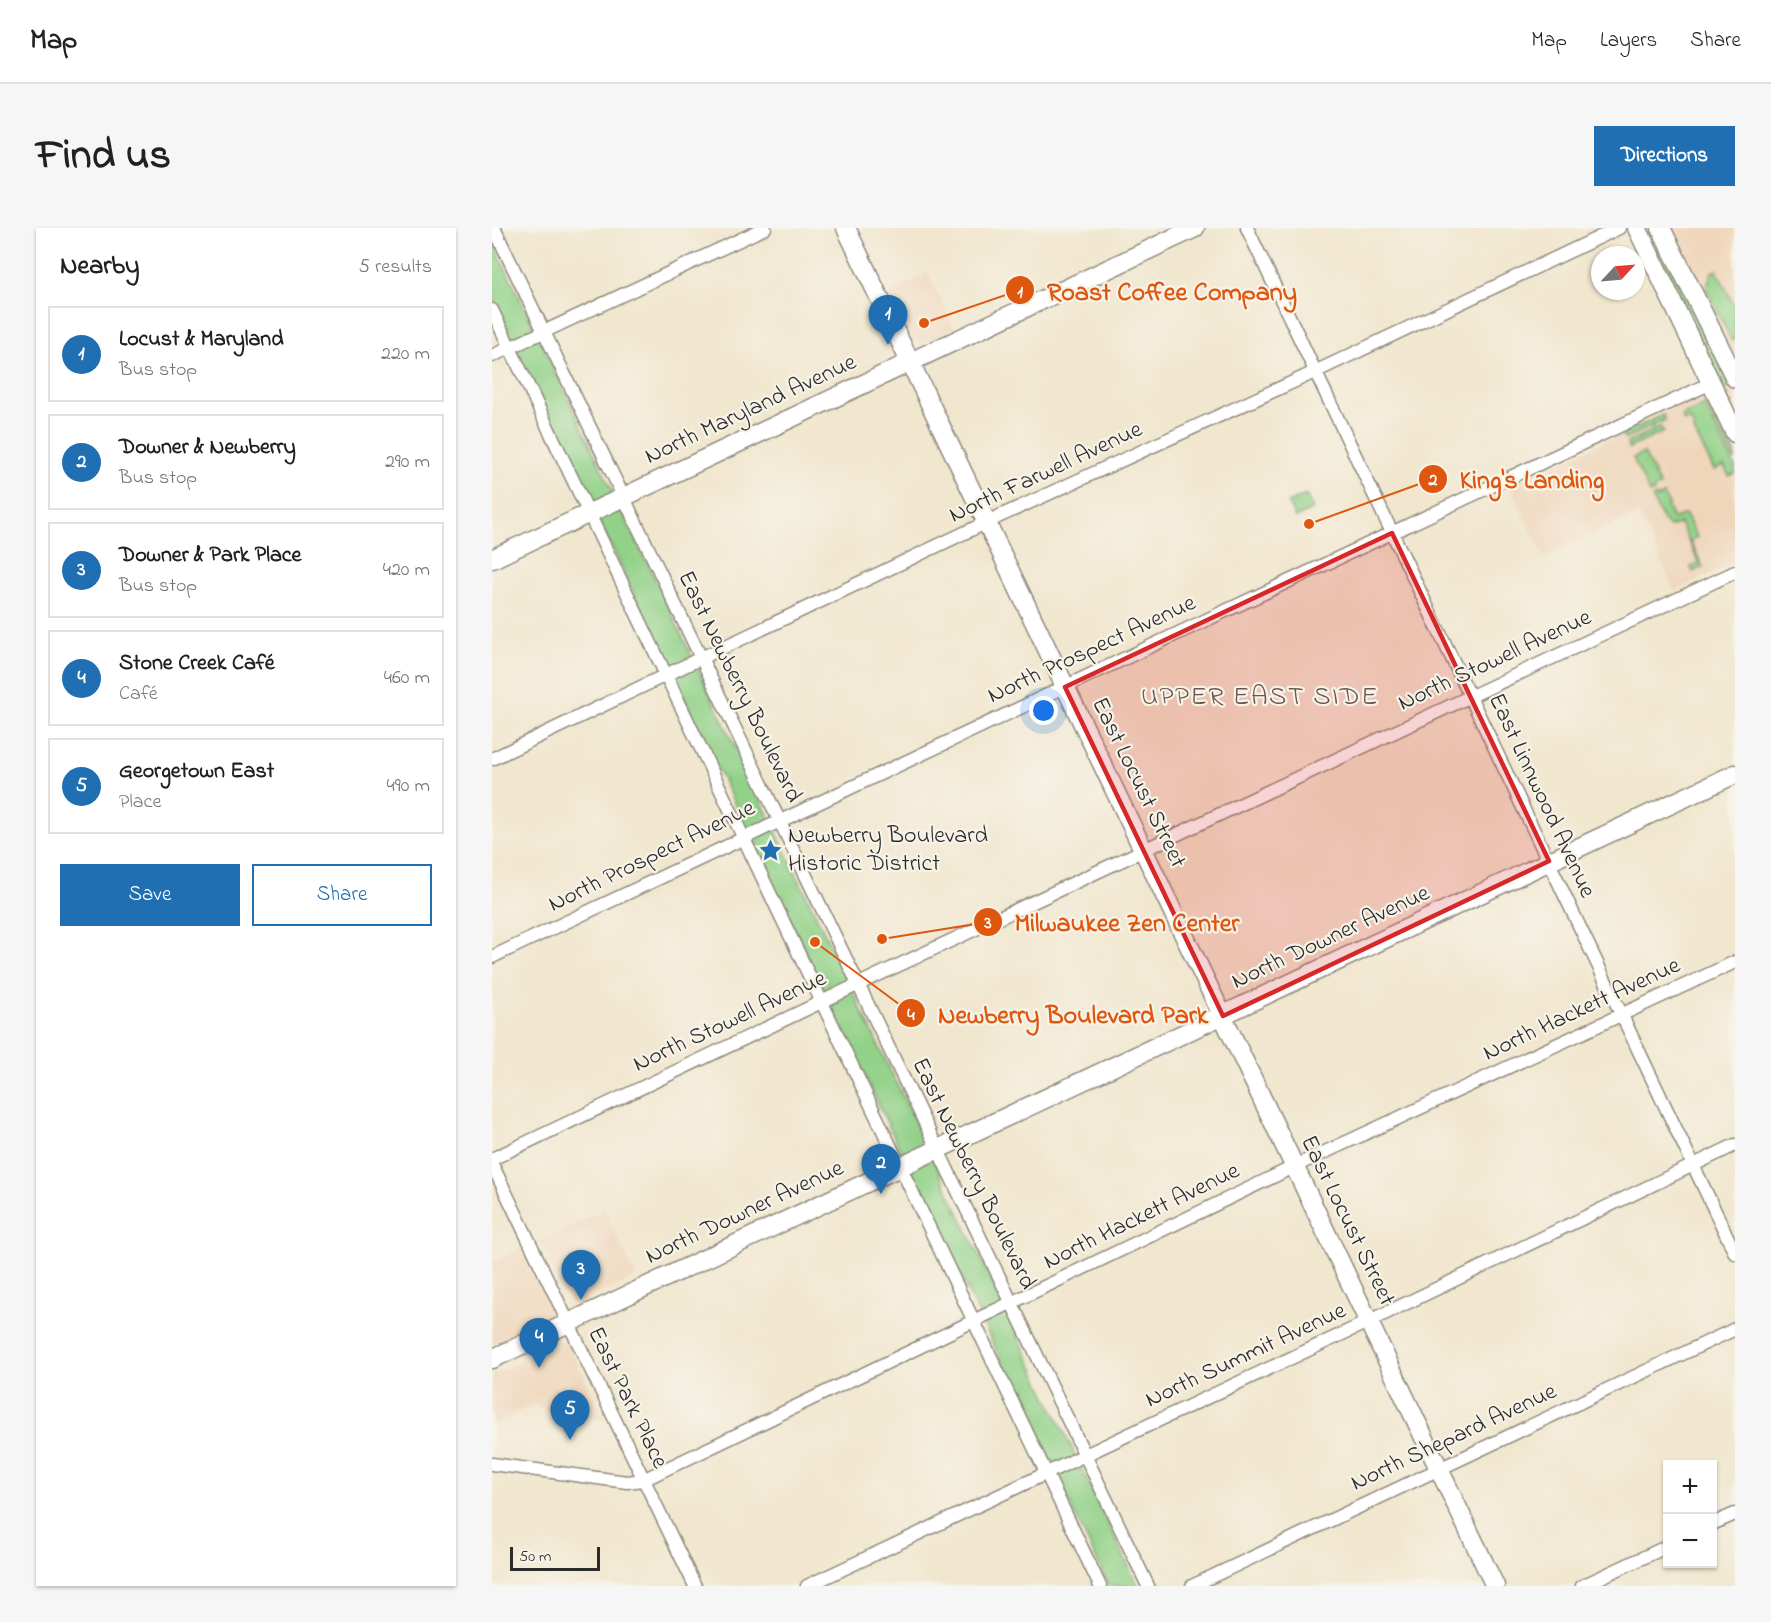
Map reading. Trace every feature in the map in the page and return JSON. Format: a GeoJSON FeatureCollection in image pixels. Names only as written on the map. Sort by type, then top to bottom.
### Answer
{"type":"FeatureCollection","features":[{"type":"Feature","properties":{"kind":"street","name":"East Newberry Boulevard"},"geometry":{"type":"LineString","coordinates":[[495,228],[1148,1586]]}},
{"type":"Feature","properties":{"kind":"street"},"geometry":{"type":"LineString","coordinates":[[492,356],[765,228]]}},
{"type":"Feature","properties":{"kind":"street","name":"East Locust Street"},"geometry":{"type":"LineString","coordinates":[[846,228],[1495,1586]]}},
{"type":"Feature","properties":{"kind":"street","name":"North Maryland Avenue"},"geometry":{"type":"LineString","coordinates":[[492,559],[1195,228]]}},
{"type":"Feature","properties":{"kind":"street","name":"East Linnwood Avenue"},"geometry":{"type":"LineString","coordinates":[[1247,228],[1735,1253]]}},
{"type":"Feature","properties":{"kind":"street","name":"North Farwell Avenue"},"geometry":{"type":"LineString","coordinates":[[492,759],[987,523],[1619,228]]}},
{"type":"Feature","properties":{"kind":"street"},"geometry":{"type":"LineString","coordinates":[[1637,228],[1735,433]]}},
{"type":"Feature","properties":{"kind":"street"},"geometry":{"type":"LineString","coordinates":[[1661,228],[1735,378]]}},
{"type":"Feature","properties":{"kind":"street"},"geometry":{"type":"LineString","coordinates":[[492,310],[1100,1586]]}},
{"type":"Feature","properties":{"kind":"street","name":"North Prospect Avenue"},"geometry":{"type":"LineString","coordinates":[[492,957],[1711,383]]}},
{"type":"Feature","properties":{"kind":"street","name":"North Stowell Avenue"},"geometry":{"type":"LineString","coordinates":[[492,1159],[1735,572]]}},
{"type":"Feature","properties":{"kind":"street","name":"North Downer Avenue"},"geometry":{"type":"LineString","coordinates":[[492,1359],[1735,774]]}},
{"type":"Feature","properties":{"kind":"street","name":"North Hackett Avenue"},"geometry":{"type":"LineString","coordinates":[[492,1464],[627,1482],[643,1480],[1295,1167],[1735,962]]}},
{"type":"Feature","properties":{"kind":"street","name":"North Summit Avenue"},"geometry":{"type":"LineString","coordinates":[[807,1586],[1369,1322],[1735,1145]]}},
{"type":"Feature","properties":{"kind":"street","name":"East Park Place"},"geometry":{"type":"LineString","coordinates":[[492,1164],[695,1586]]}},
{"type":"Feature","properties":{"kind":"street","name":"North Shepard Avenue"},"geometry":{"type":"LineString","coordinates":[[1192,1586],[1735,1329]]}},
{"type":"Feature","properties":{"kind":"street"},"geometry":{"type":"LineString","coordinates":[[1717,1522],[1735,1514]]}},
{"type":"Feature","properties":{"kind":"street"},"geometry":{"type":"LineString","coordinates":[[1581,1586],[1663,1548]]}},
{"type":"Feature","properties":{"kind":"highlighted area"},"geometry":{"type":"Polygon","coordinates":[[[1392,533],[1549,861],[1223,1016],[1065,687],[1392,533]]]}},
{"type":"Feature","properties":{"kind":"shaded area"},"geometry":{"type":"Polygon","coordinates":[[[1667,228],[1735,228],[1735,369],[1667,228]]]}},
{"type":"Feature","properties":{"kind":"shaded area"},"geometry":{"type":"Polygon","coordinates":[[[928,273],[954,328],[918,343],[911,338],[890,293],[928,273]]]}},
{"type":"Feature","properties":{"kind":"shaded area"},"geometry":{"type":"Polygon","coordinates":[[[1735,377],[1735,562],[1675,591],[1638,513],[1544,557],[1510,487],[1735,377]]]}},
{"type":"Feature","properties":{"kind":"shaded area"},"geometry":{"type":"Polygon","coordinates":[[[604,1210],[636,1277],[575,1305],[567,1299],[539,1241],[604,1210]]]}},
{"type":"Feature","properties":{"kind":"shaded area"},"geometry":{"type":"Polygon","coordinates":[[[522,1248],[551,1308],[551,1315],[492,1345],[492,1263],[522,1248]]]}},
{"type":"Feature","properties":{"kind":"shaded area"},"geometry":{"type":"Polygon","coordinates":[[[562,1343],[567,1344],[570,1348],[605,1420],[542,1410],[533,1405],[492,1425],[492,1375],[562,1343]]]}},
{"type":"Feature","properties":{"kind":"green space"},"geometry":{"type":"Polygon","coordinates":[[[1651,230],[1663,245],[1731,386],[1723,390],[1647,232],[1651,230]]]}},
{"type":"Feature","properties":{"kind":"green space"},"geometry":{"type":"Polygon","coordinates":[[[492,240],[1138,1586],[1109,1586],[492,297],[492,240]]]}},
{"type":"Feature","properties":{"kind":"green space"},"geometry":{"type":"Polygon","coordinates":[[[1717,270],[1735,308],[1735,339],[1732,341],[1706,288],[1712,272],[1717,270]]]}},
{"type":"Feature","properties":{"kind":"green space"},"geometry":{"type":"Polygon","coordinates":[[[1712,402],[1735,452],[1735,461],[1708,404],[1712,402]]]}},
{"type":"Feature","properties":{"kind":"green space"},"geometry":{"type":"Polygon","coordinates":[[[1705,405],[1735,467],[1735,473],[1729,476],[1724,466],[1714,470],[1690,419],[1684,422],[1682,416],[1705,405]]]}},
{"type":"Feature","properties":{"kind":"green space"},"geometry":{"type":"Polygon","coordinates":[[[1663,415],[1665,420],[1625,439],[1622,434],[1663,415]]]}},
{"type":"Feature","properties":{"kind":"green space"},"geometry":{"type":"Polygon","coordinates":[[[1660,427],[1663,432],[1629,448],[1627,443],[1660,427]]]}},
{"type":"Feature","properties":{"kind":"green space"},"geometry":{"type":"Polygon","coordinates":[[[1644,453],[1660,486],[1650,494],[1633,458],[1644,453]]]}},
{"type":"Feature","properties":{"kind":"green space"},"geometry":{"type":"Polygon","coordinates":[[[1306,495],[1313,509],[1295,518],[1288,503],[1306,495]]]}},
{"type":"Feature","properties":{"kind":"green space"},"geometry":{"type":"Polygon","coordinates":[[[1664,495],[1673,519],[1686,515],[1697,537],[1690,541],[1703,567],[1693,572],[1691,567],[1699,563],[1680,523],[1670,527],[1664,522],[1652,498],[1664,495]]]}},
{"type":"Feature","properties":{"kind":"place","name":"Roast Coffee Company"},"geometry":{"type":"Point","coordinates":[924,323]}},
{"type":"Feature","properties":{"kind":"place","name":"Locust & Maryland"},"geometry":{"type":"Point","coordinates":[888,345]}},
{"type":"Feature","properties":{"kind":"place","name":"King's Landing"},"geometry":{"type":"Point","coordinates":[1309,524]}},
{"type":"Feature","properties":{"kind":"place","name":"Newberry Boulevard Historic District"},"geometry":{"type":"Point","coordinates":[770,850]}},
{"type":"Feature","properties":{"kind":"place","name":"Milwaukee Zen Center"},"geometry":{"type":"Point","coordinates":[882,939]}},
{"type":"Feature","properties":{"kind":"place","name":"Newberry Boulevard Park"},"geometry":{"type":"Point","coordinates":[815,942]}},
{"type":"Feature","properties":{"kind":"place","name":"Downer & Newberry"},"geometry":{"type":"Point","coordinates":[881,1194]}},
{"type":"Feature","properties":{"kind":"place","name":"Downer & Park Place"},"geometry":{"type":"Point","coordinates":[581,1300]}},
{"type":"Feature","properties":{"kind":"place","name":"Stone Creek Café"},"geometry":{"type":"Point","coordinates":[539,1368]}},
{"type":"Feature","properties":{"kind":"place","name":"Georgetown East"},"geometry":{"type":"Point","coordinates":[570,1440]}},
{"type":"Feature","properties":{"kind":"district","name":"UPPER EAST SIDE"},"geometry":{"type":"Point","coordinates":[1260,697]}}]}
